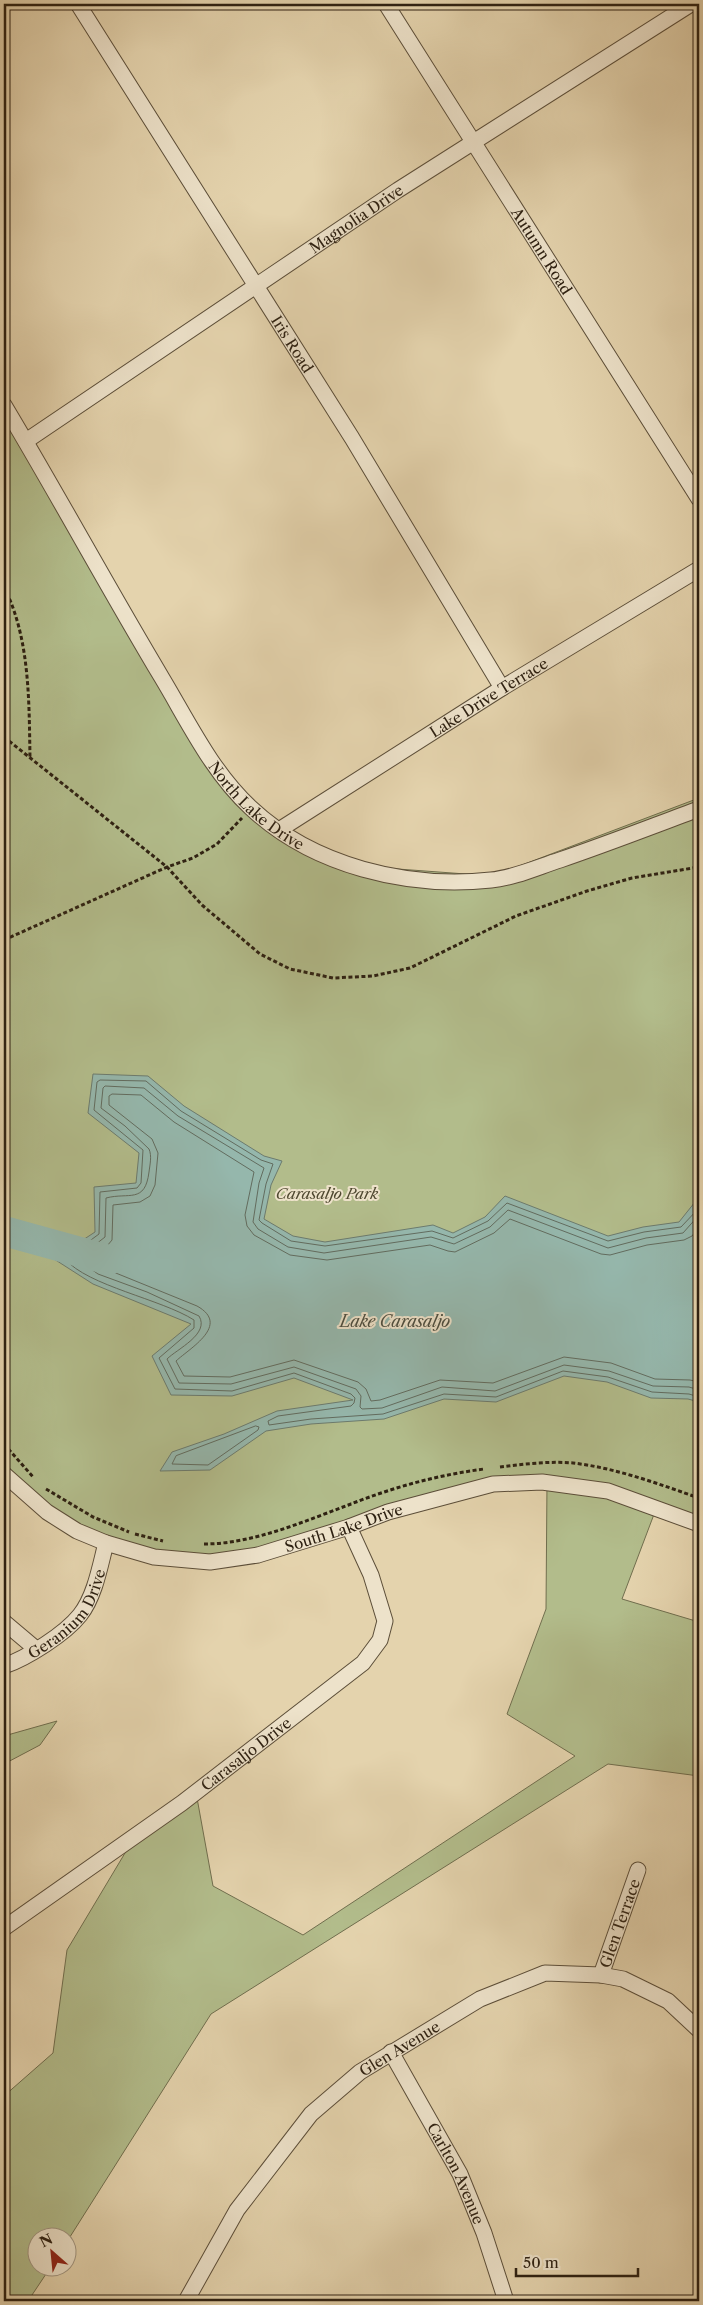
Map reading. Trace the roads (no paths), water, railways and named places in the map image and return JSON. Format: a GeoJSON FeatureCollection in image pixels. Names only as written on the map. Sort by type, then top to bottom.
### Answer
{"type":"FeatureCollection","features":[{"type":"Feature","properties":{"kind":"street","name":"Iris Road"},"geometry":{"type":"LineString","coordinates":[[78,4],[352,438],[502,688]]}},
{"type":"Feature","properties":{"kind":"street","name":"Autumn Road"},"geometry":{"type":"LineString","coordinates":[[386,4],[699,499]]}},
{"type":"Feature","properties":{"kind":"street","name":"Magnolia Drive"},"geometry":{"type":"LineString","coordinates":[[26,441],[398,190],[691,4]]}},
{"type":"Feature","properties":{"kind":"street","name":"North Lake Drive"},"geometry":{"type":"LineString","coordinates":[[4,405],[224,780],[252,808],[302,846],[344,863],[392,876],[460,882],[493,880],[592,849],[699,809]]}},
{"type":"Feature","properties":{"kind":"street","name":"Lake Drive Terrace"},"geometry":{"type":"LineString","coordinates":[[279,830],[502,688],[699,569]]}},
{"type":"Feature","properties":{"kind":"street","name":"South Lake Drive"},"geometry":{"type":"LineString","coordinates":[[4,1474],[47,1512],[77,1531],[106,1543],[154,1557],[210,1562],[258,1555],[349,1527],[388,1512],[493,1484],[542,1482],[608,1491],[699,1524]]}},
{"type":"Feature","properties":{"kind":"street","name":"Carasaljo Drive"},"geometry":{"type":"LineString","coordinates":[[4,1928],[182,1803],[363,1663],[380,1640],[385,1620],[371,1575],[349,1527]]}},
{"type":"Feature","properties":{"kind":"street","name":"Geranium Drive"},"geometry":{"type":"LineString","coordinates":[[4,1666],[55,1638],[80,1615],[93,1591],[106,1543]]}},
{"type":"Feature","properties":{"kind":"street"},"geometry":{"type":"LineString","coordinates":[[4,1622],[36,1649]]}},
{"type":"Feature","properties":{"kind":"street","name":"Glen Terrace"},"geometry":{"type":"LineString","coordinates":[[600,1975],[638,1870]]}},
{"type":"Feature","properties":{"kind":"street","name":"Glen Avenue"},"geometry":{"type":"LineString","coordinates":[[186,2301],[238,2210],[311,2114],[360,2072],[480,1999],[545,1973],[600,1975],[623,1979],[668,2000],[699,2030]]}},
{"type":"Feature","properties":{"kind":"street","name":"Carlton Avenue"},"geometry":{"type":"LineString","coordinates":[[391,2052],[460,2174],[484,2233],[506,2301]]}},
{"type":"Feature","properties":{"kind":"water","name":"Lake Carasaljo"},"geometry":{"type":"Polygon","coordinates":[[[93,1074],[148,1076],[184,1106],[264,1156],[282,1161],[271,1185],[264,1219],[293,1236],[325,1242],[433,1225],[453,1233],[485,1217],[505,1196],[608,1236],[643,1227],[679,1222],[695,1202],[699,1203],[699,1402],[688,1399],[651,1398],[607,1382],[564,1376],[496,1402],[444,1399],[384,1419],[311,1424],[266,1431],[210,1470],[160,1471],[172,1452],[224,1434],[277,1411],[353,1400],[294,1378],[232,1396],[171,1395],[152,1356],[191,1324],[93,1284],[54,1259],[95,1232],[94,1187],[136,1183],[139,1153],[88,1113],[93,1074]]]}},
{"type":"Feature","properties":{"kind":"waterway"},"geometry":{"type":"LineString","coordinates":[[4,1231],[109,1260]]}},
{"type":"Feature","properties":{"kind":"park label","name":"Carasaljo Park"},"geometry":{"type":"Point","coordinates":[327,1193]}}]}
